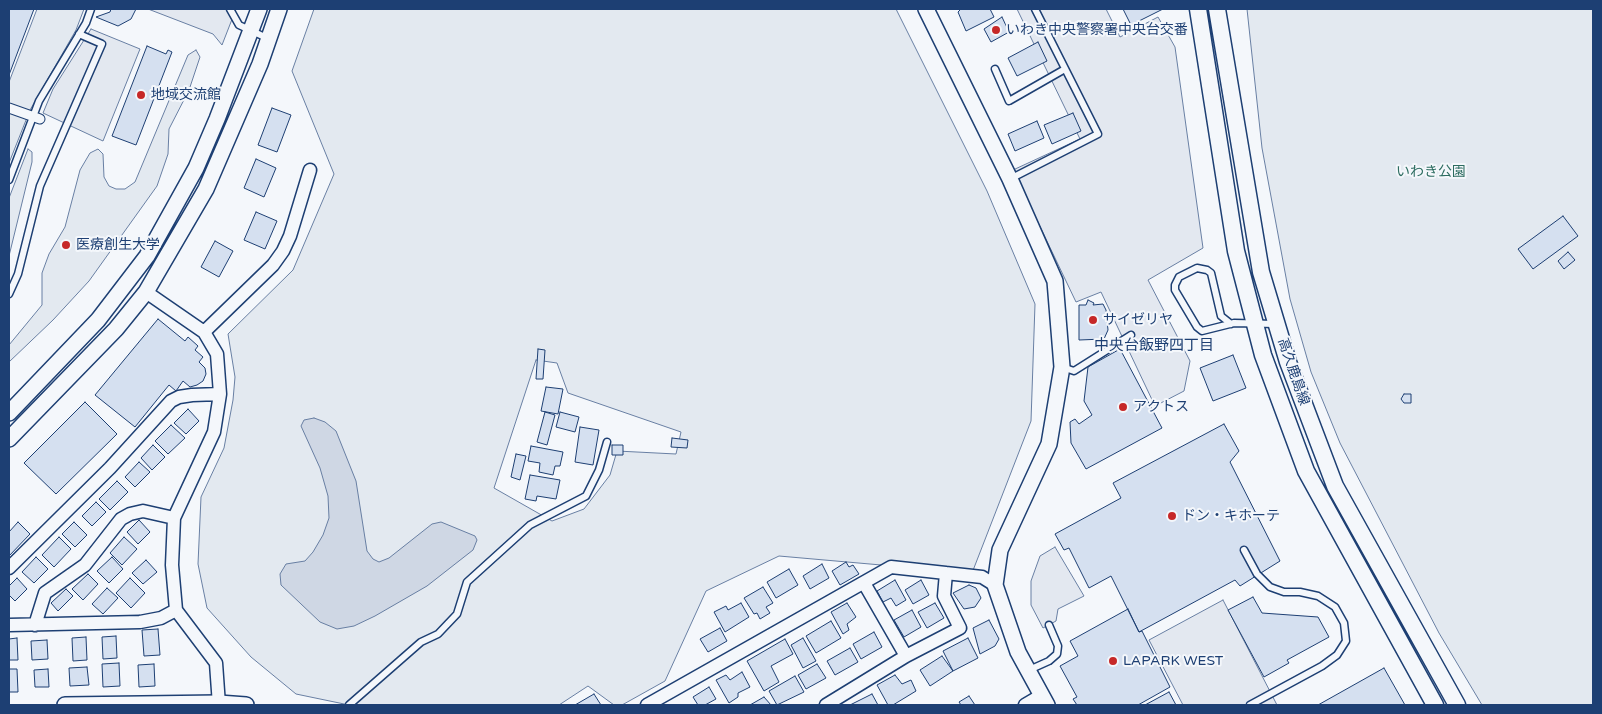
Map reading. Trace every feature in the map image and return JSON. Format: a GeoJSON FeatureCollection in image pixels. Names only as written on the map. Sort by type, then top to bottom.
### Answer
{"type":"FeatureCollection","features":[{"type":"Feature","properties":{"kind":"main road","name":"高久鹿島線"},"geometry":{"type":"LineString","coordinates":[[1198,9],[1236,251],[1263,355],[1306,471],[1435,705]]}},
{"type":"Feature","properties":{"kind":"main road","name":"高久鹿島線"},"geometry":{"type":"LineString","coordinates":[[1217,9],[1261,272],[1288,362],[1335,486],[1457,705]]}},
{"type":"Feature","properties":{"kind":"street"},"geometry":{"type":"LineString","coordinates":[[9,413],[98,320],[147,256],[196,168],[218,119],[259,9]]}},
{"type":"Feature","properties":{"kind":"street"},"geometry":{"type":"LineString","coordinates":[[9,439],[116,329],[146,292],[206,189],[260,64],[279,9]]}},
{"type":"Feature","properties":{"kind":"street"},"geometry":{"type":"LineString","coordinates":[[926,9],[1010,179],[1055,281],[1062,367],[1049,444],[1000,550],[996,585],[1018,652],[1044,700],[1025,705]]}},
{"type":"Feature","properties":{"kind":"street"},"geometry":{"type":"LineString","coordinates":[[9,108],[37,118]]}},
{"type":"Feature","properties":{"kind":"street"},"geometry":{"type":"LineString","coordinates":[[204,332],[273,265],[283,252],[310,170]]}},
{"type":"Feature","properties":{"kind":"street"},"geometry":{"type":"LineString","coordinates":[[146,292],[204,332],[217,354],[220,394],[214,432],[174,518],[172,565],[176,610],[216,663],[219,704]]}},
{"type":"Feature","properties":{"kind":"street"},"geometry":{"type":"LineString","coordinates":[[9,568],[110,468],[171,401],[192,395],[220,394]]}},
{"type":"Feature","properties":{"kind":"street"},"geometry":{"type":"LineString","coordinates":[[35,625],[45,593],[85,565],[120,519],[143,511],[174,518]]}},
{"type":"Feature","properties":{"kind":"street"},"geometry":{"type":"LineString","coordinates":[[647,705],[891,567],[982,577],[996,585]]}},
{"type":"Feature","properties":{"kind":"street"},"geometry":{"type":"LineString","coordinates":[[826,705],[906,656],[960,628],[944,596],[946,573]]}},
{"type":"Feature","properties":{"kind":"street"},"geometry":{"type":"LineString","coordinates":[[864,583],[906,656]]}},
{"type":"Feature","properties":{"kind":"street"},"geometry":{"type":"LineString","coordinates":[[9,625],[140,622],[161,618],[176,610]]}},
{"type":"Feature","properties":{"kind":"street"},"geometry":{"type":"LineString","coordinates":[[65,705],[246,705]]}},
{"type":"Feature","properties":{"kind":"lane"},"geometry":{"type":"LineString","coordinates":[[9,180],[37,118],[39,101],[79,34],[91,9]]}},
{"type":"Feature","properties":{"kind":"lane"},"geometry":{"type":"LineString","coordinates":[[230,9],[239,25],[269,38]]}},
{"type":"Feature","properties":{"kind":"lane"},"geometry":{"type":"LineString","coordinates":[[1010,179],[1098,134],[1035,9]]}},
{"type":"Feature","properties":{"kind":"lane"},"geometry":{"type":"LineString","coordinates":[[9,294],[18,274],[40,186],[102,44],[79,34]]}},
{"type":"Feature","properties":{"kind":"lane"},"geometry":{"type":"LineString","coordinates":[[995,69],[1009,101],[1065,69]]}},
{"type":"Feature","properties":{"kind":"lane"},"geometry":{"type":"LineString","coordinates":[[1230,324],[1221,316],[1210,273],[1207,270],[1197,268],[1179,277],[1175,290],[1197,327],[1207,331],[1230,324],[1276,324]]}},
{"type":"Feature","properties":{"kind":"lane"},"geometry":{"type":"LineString","coordinates":[[1062,367],[1074,370],[1131,336]]}},
{"type":"Feature","properties":{"kind":"lane"},"geometry":{"type":"LineString","coordinates":[[349,705],[421,642],[438,634],[457,614],[467,582],[530,525],[586,496],[599,470],[607,442]]}},
{"type":"Feature","properties":{"kind":"lane"},"geometry":{"type":"LineString","coordinates":[[1244,550],[1257,574],[1270,587],[1284,592],[1300,592],[1318,596],[1335,607],[1344,623],[1346,641],[1337,655],[1322,666],[1250,705]]}},
{"type":"Feature","properties":{"kind":"lane"},"geometry":{"type":"LineString","coordinates":[[1028,670],[1049,661],[1057,654],[1058,646],[1049,625]]}},
{"type":"Feature","properties":{"kind":"green space"},"geometry":{"type":"Polygon","coordinates":[[[37,9],[84,9],[76,30],[30,110],[9,163],[9,82],[37,9]]]}},
{"type":"Feature","properties":{"kind":"green space"},"geometry":{"type":"Polygon","coordinates":[[[314,9],[896,9],[987,191],[1035,304],[1031,421],[972,573],[779,556],[706,591],[665,681],[622,705],[614,705],[588,686],[559,705],[349,705],[296,694],[251,657],[207,608],[198,564],[201,497],[224,448],[233,400],[235,377],[228,334],[293,270],[334,174],[292,71],[314,9]],[[536,360],[494,488],[552,521],[584,509],[610,475],[617,451],[676,454],[681,432],[568,393],[557,363],[536,360]]]}},
{"type":"Feature","properties":{"kind":"green space","name":"いわき公園"},"geometry":{"type":"Polygon","coordinates":[[[1247,9],[1593,9],[1593,705],[1482,705],[1439,633],[1340,443],[1311,372],[1290,299],[1262,148],[1247,9]]]}},
{"type":"Feature","properties":{"kind":"green space"},"geometry":{"type":"Polygon","coordinates":[[[196,50],[200,57],[189,90],[169,129],[168,154],[157,186],[89,281],[53,320],[9,362],[9,345],[42,305],[42,273],[49,254],[65,227],[80,170],[90,153],[98,149],[103,154],[104,177],[109,186],[116,189],[125,189],[135,182],[188,55],[196,50]]]}},
{"type":"Feature","properties":{"kind":"green space"},"geometry":{"type":"Polygon","coordinates":[[[28,149],[32,152],[32,162],[9,256],[9,198],[28,149]]]}},
{"type":"Feature","properties":{"kind":"shaded area"},"geometry":{"type":"Polygon","coordinates":[[[148,9],[236,9],[222,45],[213,34],[148,9]]]}},
{"type":"Feature","properties":{"kind":"shaded area"},"geometry":{"type":"Polygon","coordinates":[[[1017,9],[1106,9],[1120,37],[1158,17],[1175,47],[1203,248],[1148,280],[1190,361],[1184,391],[1155,406],[1101,292],[1076,302],[1013,170],[1080,139],[1017,9]]]}},
{"type":"Feature","properties":{"kind":"shaded area"},"geometry":{"type":"Polygon","coordinates":[[[91,29],[140,49],[103,141],[43,113],[53,89],[91,29]]]}},
{"type":"Feature","properties":{"kind":"shaded area"},"geometry":{"type":"Polygon","coordinates":[[[314,418],[325,422],[336,431],[356,481],[367,551],[373,559],[379,562],[389,558],[432,524],[441,522],[475,536],[477,540],[473,550],[427,586],[375,616],[354,626],[337,629],[320,622],[281,585],[280,574],[286,564],[305,561],[323,535],[329,518],[328,496],[320,468],[301,426],[304,420],[314,418]]]}},
{"type":"Feature","properties":{"kind":"shaded area"},"geometry":{"type":"Polygon","coordinates":[[[1055,547],[1084,596],[1058,609],[1056,621],[1043,628],[1031,605],[1031,581],[1040,556],[1055,547]]]}},
{"type":"Feature","properties":{"kind":"shaded area"},"geometry":{"type":"Polygon","coordinates":[[[1223,600],[1277,705],[1183,705],[1149,640],[1223,600]]]}},
{"type":"Feature","properties":{"kind":"building"},"geometry":{"type":"Polygon","coordinates":[[[9,9],[34,9],[9,75],[9,9]]]}},
{"type":"Feature","properties":{"kind":"building"},"geometry":{"type":"Polygon","coordinates":[[[111,9],[136,9],[131,19],[118,26],[96,17],[110,12],[111,9]]]}},
{"type":"Feature","properties":{"kind":"building"},"geometry":{"type":"Polygon","coordinates":[[[961,9],[990,9],[994,17],[966,31],[958,12],[961,9]]]}},
{"type":"Feature","properties":{"kind":"building"},"geometry":{"type":"Polygon","coordinates":[[[1123,9],[1163,9],[1131,25],[1123,9]]]}},
{"type":"Feature","properties":{"kind":"building","name":"いわき中央警察署中央台交番"},"geometry":{"type":"Polygon","coordinates":[[[1002,17],[1009,32],[991,42],[984,29],[1002,17]]]}},
{"type":"Feature","properties":{"kind":"building"},"geometry":{"type":"Polygon","coordinates":[[[1038,42],[1047,61],[1017,76],[1008,58],[1038,42]]]}},
{"type":"Feature","properties":{"kind":"building","name":"地域交流館"},"geometry":{"type":"Polygon","coordinates":[[[147,46],[166,54],[168,50],[172,52],[136,145],[112,136],[147,46]]]}},
{"type":"Feature","properties":{"kind":"building"},"geometry":{"type":"Polygon","coordinates":[[[272,108],[291,115],[277,152],[258,145],[272,108]]]}},
{"type":"Feature","properties":{"kind":"building"},"geometry":{"type":"Polygon","coordinates":[[[1073,113],[1081,131],[1052,144],[1044,125],[1073,113]]]}},
{"type":"Feature","properties":{"kind":"building"},"geometry":{"type":"Polygon","coordinates":[[[1037,121],[1044,138],[1015,151],[1008,134],[1037,121]]]}},
{"type":"Feature","properties":{"kind":"building"},"geometry":{"type":"Polygon","coordinates":[[[256,159],[276,168],[264,197],[244,188],[256,159]]]}},
{"type":"Feature","properties":{"kind":"building"},"geometry":{"type":"Polygon","coordinates":[[[256,212],[277,221],[265,249],[244,240],[256,212]]]}},
{"type":"Feature","properties":{"kind":"building"},"geometry":{"type":"Polygon","coordinates":[[[1563,216],[1578,236],[1533,269],[1518,249],[1563,216]]]}},
{"type":"Feature","properties":{"kind":"building"},"geometry":{"type":"Polygon","coordinates":[[[215,241],[233,251],[219,277],[201,267],[215,241]]]}},
{"type":"Feature","properties":{"kind":"building"},"geometry":{"type":"Polygon","coordinates":[[[1568,252],[1575,260],[1564,269],[1558,261],[1568,252]]]}},
{"type":"Feature","properties":{"kind":"building","name":"サイゼリヤ"},"geometry":{"type":"Polygon","coordinates":[[[1088,300],[1094,303],[1093,305],[1103,304],[1106,310],[1108,330],[1104,339],[1079,340],[1079,305],[1086,305],[1088,300]]]}},
{"type":"Feature","properties":{"kind":"building"},"geometry":{"type":"Polygon","coordinates":[[[158,319],[185,341],[188,337],[198,346],[195,350],[203,357],[199,362],[205,368],[206,374],[203,381],[197,385],[190,387],[183,381],[176,391],[169,385],[135,427],[95,395],[158,319]]]}},
{"type":"Feature","properties":{"kind":"building"},"geometry":{"type":"Polygon","coordinates":[[[538,349],[545,350],[543,379],[536,379],[538,349]]]}},
{"type":"Feature","properties":{"kind":"building"},"geometry":{"type":"Polygon","coordinates":[[[1120,349],[1162,428],[1086,469],[1071,443],[1070,422],[1075,419],[1079,424],[1092,415],[1084,401],[1088,367],[1120,349]]]}},
{"type":"Feature","properties":{"kind":"building"},"geometry":{"type":"Polygon","coordinates":[[[1233,355],[1246,388],[1213,401],[1200,368],[1233,355]]]}},
{"type":"Feature","properties":{"kind":"building"},"geometry":{"type":"Polygon","coordinates":[[[546,387],[563,389],[558,414],[541,411],[546,387]]]}},
{"type":"Feature","properties":{"kind":"building"},"geometry":{"type":"Polygon","coordinates":[[[1404,394],[1411,394],[1411,403],[1404,403],[1401,399],[1404,394]]]}},
{"type":"Feature","properties":{"kind":"building"},"geometry":{"type":"Polygon","coordinates":[[[85,402],[117,434],[56,494],[24,463],[85,402]]]}},
{"type":"Feature","properties":{"kind":"building"},"geometry":{"type":"Polygon","coordinates":[[[188,409],[199,421],[186,434],[174,423],[188,409]]]}},
{"type":"Feature","properties":{"kind":"building"},"geometry":{"type":"Polygon","coordinates":[[[545,412],[555,415],[547,445],[537,442],[545,412]]]}},
{"type":"Feature","properties":{"kind":"building"},"geometry":{"type":"Polygon","coordinates":[[[560,412],[579,417],[575,432],[556,427],[560,412]]]}},
{"type":"Feature","properties":{"kind":"building","name":"ドン・キホーテ"},"geometry":{"type":"Polygon","coordinates":[[[1224,424],[1239,451],[1230,462],[1280,561],[1240,586],[1235,580],[1139,632],[1111,576],[1089,588],[1069,548],[1064,550],[1055,534],[1121,498],[1113,483],[1224,424]]]}},
{"type":"Feature","properties":{"kind":"building"},"geometry":{"type":"Polygon","coordinates":[[[171,425],[185,438],[168,454],[155,441],[171,425]]]}},
{"type":"Feature","properties":{"kind":"building"},"geometry":{"type":"Polygon","coordinates":[[[580,427],[599,430],[593,465],[575,462],[580,427]]]}},
{"type":"Feature","properties":{"kind":"building"},"geometry":{"type":"Polygon","coordinates":[[[672,438],[688,440],[687,448],[671,447],[672,438]]]}},
{"type":"Feature","properties":{"kind":"building"},"geometry":{"type":"Polygon","coordinates":[[[153,445],[165,457],[152,470],[141,458],[153,445]]]}},
{"type":"Feature","properties":{"kind":"building"},"geometry":{"type":"Polygon","coordinates":[[[612,445],[623,445],[623,455],[612,455],[612,445]]]}},
{"type":"Feature","properties":{"kind":"building"},"geometry":{"type":"Polygon","coordinates":[[[531,446],[563,452],[560,466],[555,466],[553,475],[539,472],[540,463],[528,461],[531,446]]]}},
{"type":"Feature","properties":{"kind":"building"},"geometry":{"type":"Polygon","coordinates":[[[516,454],[526,456],[520,480],[511,477],[516,454]]]}},
{"type":"Feature","properties":{"kind":"building"},"geometry":{"type":"Polygon","coordinates":[[[139,462],[150,472],[135,487],[125,477],[139,462]]]}},
{"type":"Feature","properties":{"kind":"building"},"geometry":{"type":"Polygon","coordinates":[[[530,475],[560,480],[556,499],[537,496],[536,501],[525,499],[530,475]]]}},
{"type":"Feature","properties":{"kind":"building"},"geometry":{"type":"Polygon","coordinates":[[[117,481],[128,492],[110,510],[99,499],[117,481]]]}},
{"type":"Feature","properties":{"kind":"building"},"geometry":{"type":"Polygon","coordinates":[[[96,502],[106,512],[92,526],[82,516],[96,502]]]}},
{"type":"Feature","properties":{"kind":"building"},"geometry":{"type":"Polygon","coordinates":[[[139,520],[150,532],[138,544],[127,532],[139,520]]]}},
{"type":"Feature","properties":{"kind":"building"},"geometry":{"type":"Polygon","coordinates":[[[18,522],[30,534],[9,556],[9,532],[18,522]]]}},
{"type":"Feature","properties":{"kind":"building"},"geometry":{"type":"Polygon","coordinates":[[[74,522],[87,535],[75,547],[62,534],[74,522]]]}},
{"type":"Feature","properties":{"kind":"building"},"geometry":{"type":"Polygon","coordinates":[[[59,537],[71,549],[54,567],[42,555],[59,537]]]}},
{"type":"Feature","properties":{"kind":"building"},"geometry":{"type":"Polygon","coordinates":[[[124,537],[137,549],[122,565],[110,553],[124,537]]]}},
{"type":"Feature","properties":{"kind":"building"},"geometry":{"type":"Polygon","coordinates":[[[36,557],[48,569],[34,583],[22,572],[36,557]]]}},
{"type":"Feature","properties":{"kind":"building"},"geometry":{"type":"Polygon","coordinates":[[[112,557],[123,569],[109,583],[97,571],[112,557]]]}},
{"type":"Feature","properties":{"kind":"building"},"geometry":{"type":"Polygon","coordinates":[[[146,560],[157,572],[143,584],[132,573],[146,560]]]}},
{"type":"Feature","properties":{"kind":"building"},"geometry":{"type":"Polygon","coordinates":[[[846,562],[849,567],[853,565],[859,574],[840,585],[832,571],[846,562]]]}},
{"type":"Feature","properties":{"kind":"building"},"geometry":{"type":"Polygon","coordinates":[[[822,564],[829,578],[810,589],[803,576],[822,564]]]}},
{"type":"Feature","properties":{"kind":"building"},"geometry":{"type":"Polygon","coordinates":[[[789,569],[798,585],[776,598],[767,582],[789,569]]]}},
{"type":"Feature","properties":{"kind":"building"},"geometry":{"type":"Polygon","coordinates":[[[88,574],[98,584],[83,600],[72,589],[88,574]]]}},
{"type":"Feature","properties":{"kind":"building"},"geometry":{"type":"Polygon","coordinates":[[[17,578],[27,589],[15,601],[9,595],[9,586],[17,578]]]}},
{"type":"Feature","properties":{"kind":"building"},"geometry":{"type":"Polygon","coordinates":[[[130,578],[145,593],[131,608],[116,593],[130,578]]]}},
{"type":"Feature","properties":{"kind":"building"},"geometry":{"type":"Polygon","coordinates":[[[895,580],[906,600],[896,606],[891,598],[883,602],[877,591],[895,580]]]}},
{"type":"Feature","properties":{"kind":"building"},"geometry":{"type":"Polygon","coordinates":[[[921,580],[929,595],[913,604],[905,590],[921,580]]]}},
{"type":"Feature","properties":{"kind":"building"},"geometry":{"type":"Polygon","coordinates":[[[969,585],[976,588],[981,598],[975,607],[964,609],[953,593],[969,585]]]}},
{"type":"Feature","properties":{"kind":"building"},"geometry":{"type":"Polygon","coordinates":[[[763,587],[773,603],[766,607],[770,613],[760,619],[757,613],[754,614],[744,598],[763,587]]]}},
{"type":"Feature","properties":{"kind":"building"},"geometry":{"type":"Polygon","coordinates":[[[107,588],[118,598],[103,614],[92,604],[107,588]]]}},
{"type":"Feature","properties":{"kind":"building"},"geometry":{"type":"Polygon","coordinates":[[[66,589],[73,596],[58,611],[51,603],[66,589]]]}},
{"type":"Feature","properties":{"kind":"building"},"geometry":{"type":"Polygon","coordinates":[[[1253,597],[1262,613],[1318,617],[1329,637],[1287,660],[1289,663],[1264,677],[1228,610],[1253,597]]]}},
{"type":"Feature","properties":{"kind":"building"},"geometry":{"type":"Polygon","coordinates":[[[741,603],[749,617],[725,632],[714,612],[726,606],[728,610],[741,603]]]}},
{"type":"Feature","properties":{"kind":"building"},"geometry":{"type":"Polygon","coordinates":[[[847,603],[856,617],[847,624],[849,630],[843,634],[831,612],[847,603]]]}},
{"type":"Feature","properties":{"kind":"building"},"geometry":{"type":"Polygon","coordinates":[[[935,603],[944,618],[927,628],[918,612],[935,603]]]}},
{"type":"Feature","properties":{"kind":"building","name":"LAPARK WEST"},"geometry":{"type":"Polygon","coordinates":[[[1128,609],[1139,632],[1142,631],[1170,687],[1138,705],[1077,705],[1073,699],[1077,697],[1060,666],[1078,656],[1070,641],[1128,609]]]}},
{"type":"Feature","properties":{"kind":"building"},"geometry":{"type":"Polygon","coordinates":[[[912,610],[921,627],[904,637],[894,620],[912,610]]]}},
{"type":"Feature","properties":{"kind":"building"},"geometry":{"type":"Polygon","coordinates":[[[989,620],[999,639],[995,646],[980,654],[973,628],[989,620]]]}},
{"type":"Feature","properties":{"kind":"building"},"geometry":{"type":"Polygon","coordinates":[[[831,621],[841,638],[816,653],[806,636],[831,621]]]}},
{"type":"Feature","properties":{"kind":"building"},"geometry":{"type":"Polygon","coordinates":[[[720,628],[727,641],[708,652],[700,639],[720,628]]]}},
{"type":"Feature","properties":{"kind":"building"},"geometry":{"type":"Polygon","coordinates":[[[158,629],[160,655],[144,656],[142,630],[158,629]]]}},
{"type":"Feature","properties":{"kind":"building"},"geometry":{"type":"Polygon","coordinates":[[[874,632],[882,647],[861,659],[853,644],[874,632]]]}},
{"type":"Feature","properties":{"kind":"building"},"geometry":{"type":"Polygon","coordinates":[[[116,636],[117,658],[103,659],[102,637],[116,636]]]}},
{"type":"Feature","properties":{"kind":"building"},"geometry":{"type":"Polygon","coordinates":[[[86,637],[87,660],[73,661],[72,638],[86,637]]]}},
{"type":"Feature","properties":{"kind":"building"},"geometry":{"type":"Polygon","coordinates":[[[17,638],[18,660],[9,660],[9,639],[17,638]]]}},
{"type":"Feature","properties":{"kind":"building"},"geometry":{"type":"Polygon","coordinates":[[[803,638],[816,661],[803,668],[791,645],[803,638]]]}},
{"type":"Feature","properties":{"kind":"building"},"geometry":{"type":"Polygon","coordinates":[[[968,638],[978,658],[953,671],[943,651],[968,638]]]}},
{"type":"Feature","properties":{"kind":"building"},"geometry":{"type":"Polygon","coordinates":[[[785,639],[793,654],[771,666],[779,682],[764,691],[747,661],[785,639]]]}},
{"type":"Feature","properties":{"kind":"building"},"geometry":{"type":"Polygon","coordinates":[[[47,640],[48,659],[32,660],[31,641],[47,640]]]}},
{"type":"Feature","properties":{"kind":"building"},"geometry":{"type":"Polygon","coordinates":[[[850,648],[858,662],[835,675],[827,661],[850,648]]]}},
{"type":"Feature","properties":{"kind":"building"},"geometry":{"type":"Polygon","coordinates":[[[942,656],[953,671],[930,686],[920,670],[942,656]]]}},
{"type":"Feature","properties":{"kind":"building"},"geometry":{"type":"Polygon","coordinates":[[[119,663],[120,686],[103,687],[102,664],[119,663]]]}},
{"type":"Feature","properties":{"kind":"building"},"geometry":{"type":"Polygon","coordinates":[[[154,664],[155,686],[139,687],[138,665],[154,664]]]}},
{"type":"Feature","properties":{"kind":"building"},"geometry":{"type":"Polygon","coordinates":[[[817,664],[826,678],[806,689],[798,675],[817,664]]]}},
{"type":"Feature","properties":{"kind":"building"},"geometry":{"type":"Polygon","coordinates":[[[87,667],[89,685],[70,686],[69,668],[87,667]]]}},
{"type":"Feature","properties":{"kind":"building"},"geometry":{"type":"Polygon","coordinates":[[[1384,668],[1405,705],[1318,705],[1384,668]]]}},
{"type":"Feature","properties":{"kind":"building"},"geometry":{"type":"Polygon","coordinates":[[[9,669],[17,669],[18,692],[9,692],[9,669]]]}},
{"type":"Feature","properties":{"kind":"building"},"geometry":{"type":"Polygon","coordinates":[[[48,669],[49,687],[35,687],[34,670],[48,669]]]}},
{"type":"Feature","properties":{"kind":"building"},"geometry":{"type":"Polygon","coordinates":[[[742,672],[750,687],[738,693],[738,697],[729,703],[716,680],[726,675],[730,680],[742,672]]]}},
{"type":"Feature","properties":{"kind":"building"},"geometry":{"type":"Polygon","coordinates":[[[895,675],[902,684],[911,680],[916,691],[893,705],[888,705],[877,685],[895,675]]]}},
{"type":"Feature","properties":{"kind":"building"},"geometry":{"type":"Polygon","coordinates":[[[795,676],[804,692],[777,705],[769,691],[795,676]]]}},
{"type":"Feature","properties":{"kind":"building"},"geometry":{"type":"Polygon","coordinates":[[[709,687],[716,699],[705,705],[698,705],[693,697],[709,687]]]}},
{"type":"Feature","properties":{"kind":"building"},"geometry":{"type":"Polygon","coordinates":[[[1169,692],[1176,705],[1145,705],[1169,692]]]}},
{"type":"Feature","properties":{"kind":"building"},"geometry":{"type":"Polygon","coordinates":[[[594,694],[601,705],[575,705],[594,694]]]}},
{"type":"Feature","properties":{"kind":"building"},"geometry":{"type":"Polygon","coordinates":[[[872,694],[878,705],[850,705],[872,694]]]}},
{"type":"Feature","properties":{"kind":"building"},"geometry":{"type":"Polygon","coordinates":[[[969,696],[975,705],[961,705],[959,702],[969,696]]]}},
{"type":"Feature","properties":{"kind":"building"},"geometry":{"type":"Polygon","coordinates":[[[764,697],[771,705],[750,705],[764,697]]]}},
{"type":"Feature","properties":{"kind":"place","name":"いわき中央警察署中央台交番"},"geometry":{"type":"Point","coordinates":[996,30]}},
{"type":"Feature","properties":{"kind":"place","name":"地域交流館"},"geometry":{"type":"Point","coordinates":[141,95]}},
{"type":"Feature","properties":{"kind":"place","name":"医療創生大学"},"geometry":{"type":"Point","coordinates":[66,245]}},
{"type":"Feature","properties":{"kind":"place","name":"サイゼリヤ"},"geometry":{"type":"Point","coordinates":[1093,320]}},
{"type":"Feature","properties":{"kind":"place","name":"アクトス"},"geometry":{"type":"Point","coordinates":[1123,407]}},
{"type":"Feature","properties":{"kind":"place","name":"ドン・キホーテ"},"geometry":{"type":"Point","coordinates":[1172,516]}},
{"type":"Feature","properties":{"kind":"place","name":"LAPARK WEST"},"geometry":{"type":"Point","coordinates":[1113,661]}},
{"type":"Feature","properties":{"kind":"district","name":"中央台飯野四丁目"},"geometry":{"type":"Point","coordinates":[1154,346]}}]}
